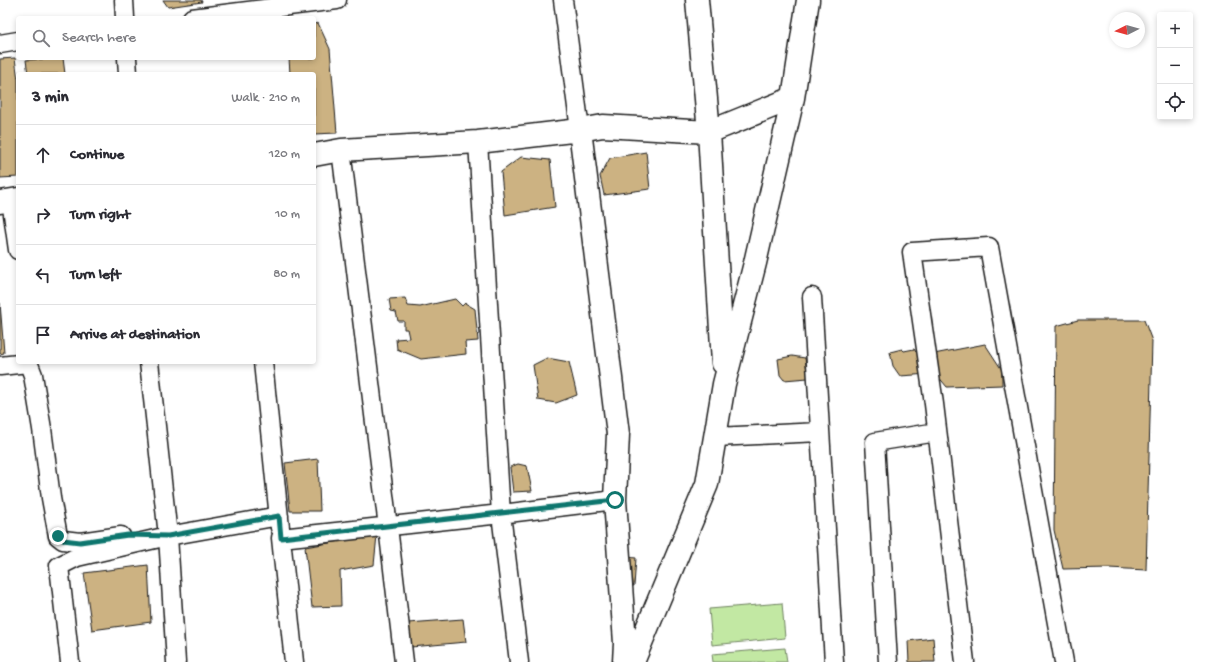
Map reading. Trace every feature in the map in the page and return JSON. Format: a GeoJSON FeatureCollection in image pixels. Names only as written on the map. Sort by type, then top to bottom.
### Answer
{"type":"FeatureCollection","features":[{"type":"Feature","properties":{"kind":"main road"},"geometry":{"type":"LineString","coordinates":[[697,0],[709,132],[724,384]]}},
{"type":"Feature","properties":{"kind":"main road"},"geometry":{"type":"LineString","coordinates":[[633,662],[707,484],[724,384],[755,263],[793,98],[808,0]]}},
{"type":"Feature","properties":{"kind":"main road"},"geometry":{"type":"LineString","coordinates":[[316,155],[341,150],[478,142],[603,126],[709,132],[793,98]]}},
{"type":"Feature","properties":{"kind":"main road"},"geometry":{"type":"LineString","coordinates":[[580,130],[618,434],[615,500],[625,643],[624,662]]}},
{"type":"Feature","properties":{"kind":"street"},"geometry":{"type":"LineString","coordinates":[[124,0],[125,16]]}},
{"type":"Feature","properties":{"kind":"street"},"geometry":{"type":"LineString","coordinates":[[208,16],[337,0]]}},
{"type":"Feature","properties":{"kind":"street"},"geometry":{"type":"LineString","coordinates":[[563,0],[580,130]]}},
{"type":"Feature","properties":{"kind":"street"},"geometry":{"type":"LineString","coordinates":[[0,44],[16,41]]}},
{"type":"Feature","properties":{"kind":"street"},"geometry":{"type":"LineString","coordinates":[[127,60],[128,72]]}},
{"type":"Feature","properties":{"kind":"street"},"geometry":{"type":"LineString","coordinates":[[478,142],[501,514],[519,662]]}},
{"type":"Feature","properties":{"kind":"street"},"geometry":{"type":"LineString","coordinates":[[341,150],[404,662]]}},
{"type":"Feature","properties":{"kind":"street"},"geometry":{"type":"LineString","coordinates":[[10,201],[16,238]]}},
{"type":"Feature","properties":{"kind":"street"},"geometry":{"type":"LineString","coordinates":[[965,662],[937,432],[912,252],[989,247],[1064,662]]}},
{"type":"Feature","properties":{"kind":"street"},"geometry":{"type":"LineString","coordinates":[[812,297],[834,662]]}},
{"type":"Feature","properties":{"kind":"street"},"geometry":{"type":"LineString","coordinates":[[0,366],[16,364]]}},
{"type":"Feature","properties":{"kind":"street"},"geometry":{"type":"LineString","coordinates":[[29,364],[33,375],[58,536],[63,540],[80,542],[128,535],[168,536]]}},
{"type":"Feature","properties":{"kind":"street"},"geometry":{"type":"LineString","coordinates":[[149,364],[168,536],[176,662]]}},
{"type":"Feature","properties":{"kind":"street"},"geometry":{"type":"LineString","coordinates":[[263,364],[294,662]]}},
{"type":"Feature","properties":{"kind":"street"},"geometry":{"type":"LineString","coordinates":[[715,437],[820,432]]}},
{"type":"Feature","properties":{"kind":"street"},"geometry":{"type":"LineString","coordinates":[[888,662],[876,442],[937,432]]}},
{"type":"Feature","properties":{"kind":"street"},"geometry":{"type":"LineString","coordinates":[[281,538],[615,500]]}},
{"type":"Feature","properties":{"kind":"street"},"geometry":{"type":"LineString","coordinates":[[70,662],[60,566],[77,557],[168,536],[279,516]]}},
{"type":"Feature","properties":{"kind":"green space"},"geometry":{"type":"Polygon","coordinates":[[[782,603],[785,638],[712,645],[709,609],[782,603]]]}},
{"type":"Feature","properties":{"kind":"green space"},"geometry":{"type":"Polygon","coordinates":[[[785,648],[787,662],[713,662],[712,654],[785,648]]]}},
{"type":"Feature","properties":{"kind":"building"},"geometry":{"type":"Polygon","coordinates":[[[163,0],[201,0],[202,2],[168,7],[163,0]]]}},
{"type":"Feature","properties":{"kind":"building"},"geometry":{"type":"Polygon","coordinates":[[[318,23],[330,49],[337,133],[316,134],[316,72],[290,72],[289,60],[316,60],[316,24],[318,23]]]}},
{"type":"Feature","properties":{"kind":"building"},"geometry":{"type":"Polygon","coordinates":[[[15,58],[17,72],[16,177],[0,178],[0,59],[15,58]]]}},
{"type":"Feature","properties":{"kind":"building"},"geometry":{"type":"Polygon","coordinates":[[[26,60],[63,60],[65,72],[28,72],[26,60]]]}},
{"type":"Feature","properties":{"kind":"building"},"geometry":{"type":"Polygon","coordinates":[[[646,152],[650,189],[604,195],[600,176],[610,158],[646,152]]]}},
{"type":"Feature","properties":{"kind":"building"},"geometry":{"type":"Polygon","coordinates":[[[521,157],[550,160],[555,207],[505,215],[501,172],[521,157]]]}},
{"type":"Feature","properties":{"kind":"building"},"geometry":{"type":"Polygon","coordinates":[[[405,298],[408,306],[420,307],[455,299],[462,306],[465,303],[475,309],[478,341],[465,342],[466,354],[421,359],[397,349],[396,339],[409,338],[407,329],[404,329],[404,321],[398,321],[396,312],[391,311],[389,299],[405,298]]]}},
{"type":"Feature","properties":{"kind":"building"},"geometry":{"type":"Polygon","coordinates":[[[0,303],[4,353],[0,354],[0,303]]]}},
{"type":"Feature","properties":{"kind":"building"},"geometry":{"type":"Polygon","coordinates":[[[1078,320],[1144,320],[1152,341],[1146,570],[1109,568],[1063,569],[1054,530],[1056,326],[1078,320]]]}},
{"type":"Feature","properties":{"kind":"building"},"geometry":{"type":"Polygon","coordinates":[[[985,344],[1002,370],[1002,385],[947,387],[937,375],[934,354],[985,344]]]}},
{"type":"Feature","properties":{"kind":"building"},"geometry":{"type":"Polygon","coordinates":[[[902,349],[904,351],[914,349],[916,352],[922,352],[929,374],[900,376],[893,366],[890,352],[902,349]]]}},
{"type":"Feature","properties":{"kind":"building"},"geometry":{"type":"Polygon","coordinates":[[[792,356],[805,358],[808,378],[784,380],[780,375],[778,359],[792,356]]]}},
{"type":"Feature","properties":{"kind":"building"},"geometry":{"type":"Polygon","coordinates":[[[547,358],[569,362],[577,395],[556,403],[538,400],[533,365],[547,358]]]}},
{"type":"Feature","properties":{"kind":"building"},"geometry":{"type":"Polygon","coordinates":[[[318,459],[320,511],[290,511],[285,463],[318,459]]]}},
{"type":"Feature","properties":{"kind":"building"},"geometry":{"type":"Polygon","coordinates":[[[518,464],[527,466],[532,491],[513,492],[510,467],[518,464]]]}},
{"type":"Feature","properties":{"kind":"building"},"geometry":{"type":"Polygon","coordinates":[[[377,535],[374,565],[340,571],[341,606],[312,607],[305,547],[377,535]]]}},
{"type":"Feature","properties":{"kind":"building"},"geometry":{"type":"Polygon","coordinates":[[[626,557],[636,558],[634,586],[623,585],[626,557]]]}},
{"type":"Feature","properties":{"kind":"building"},"geometry":{"type":"Polygon","coordinates":[[[148,565],[151,622],[92,630],[84,573],[148,565]]]}},
{"type":"Feature","properties":{"kind":"building"},"geometry":{"type":"Polygon","coordinates":[[[463,619],[466,642],[411,647],[408,623],[463,619]]]}},
{"type":"Feature","properties":{"kind":"building"},"geometry":{"type":"Polygon","coordinates":[[[933,638],[935,662],[909,662],[908,641],[933,638]]]}},
{"type":"Feature","properties":{"kind":"route"},"geometry":{"type":"LineString","coordinates":[[58,536],[63,540],[80,542],[128,535],[168,536],[279,516],[281,538],[615,500]]}}]}
